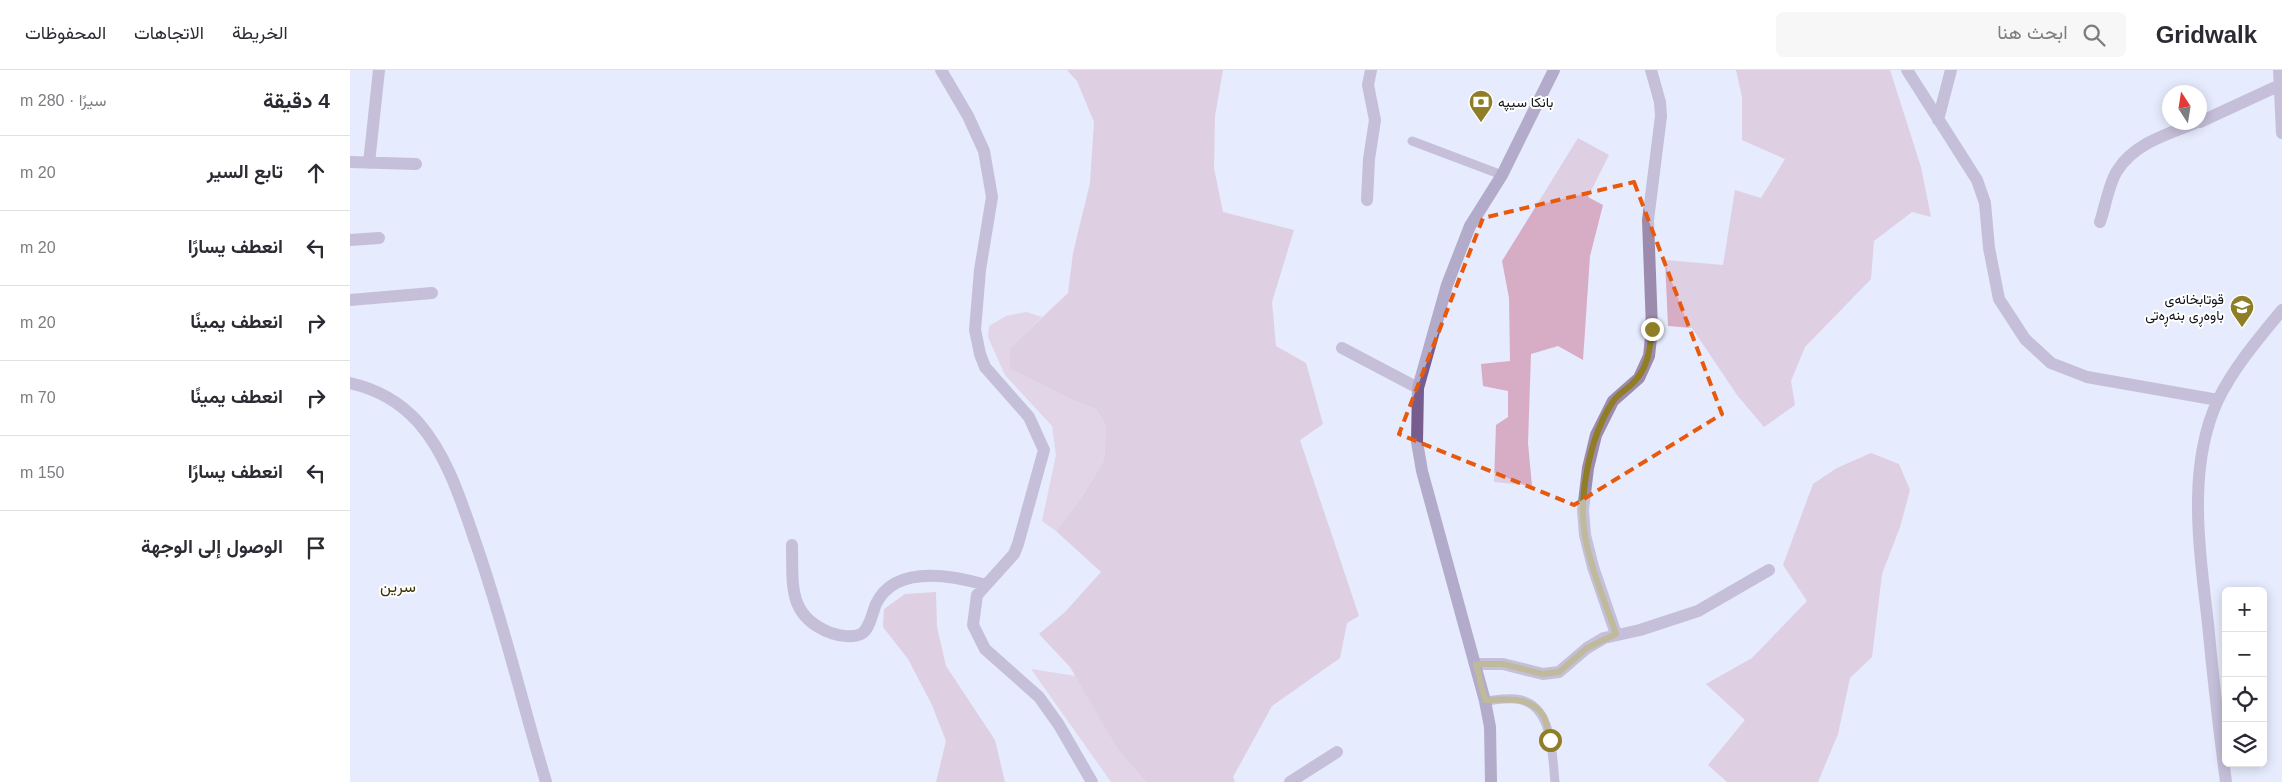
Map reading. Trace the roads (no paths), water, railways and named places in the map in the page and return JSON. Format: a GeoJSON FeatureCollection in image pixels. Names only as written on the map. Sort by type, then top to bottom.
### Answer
{"type":"FeatureCollection","features":[{"type":"Feature","properties":{"kind":"street"},"geometry":{"type":"LineString","coordinates":[[369,163],[379,70]]}},
{"type":"Feature","properties":{"kind":"street"},"geometry":{"type":"LineString","coordinates":[[941,70],[968,116],[984,151],[992,197],[980,270],[975,330],[980,354],[985,367],[1029,417],[1044,450],[1014,554],[976,595],[973,625],[985,649],[1039,697],[1059,725],[1092,782]]}},
{"type":"Feature","properties":{"kind":"street"},"geometry":{"type":"LineString","coordinates":[[1367,200],[1369,159],[1375,120],[1368,85],[1371,70]]}},
{"type":"Feature","properties":{"kind":"street"},"geometry":{"type":"LineString","coordinates":[[1491,782],[1490,727],[1485,700],[1422,471],[1417,442],[1418,388],[1450,277],[1470,226],[1502,175],[1554,70]]}},
{"type":"Feature","properties":{"kind":"street"},"geometry":{"type":"LineString","coordinates":[[1616,634],[1593,567],[1585,536],[1583,510],[1588,468],[1596,435],[1613,401],[1639,378],[1649,356],[1652,329],[1648,220],[1661,116],[1660,102],[1651,70]]}},
{"type":"Feature","properties":{"kind":"street"},"geometry":{"type":"LineString","coordinates":[[1907,70],[1977,180],[1985,203],[1989,248],[1999,300],[2025,339],[2051,363],[2087,377],[2218,400]]}},
{"type":"Feature","properties":{"kind":"street"},"geometry":{"type":"LineString","coordinates":[[1938,120],[1951,70]]}},
{"type":"Feature","properties":{"kind":"street"},"geometry":{"type":"LineString","coordinates":[[2278,70],[2282,134]]}},
{"type":"Feature","properties":{"kind":"street"},"geometry":{"type":"LineString","coordinates":[[2207,118],[2280,85]]}},
{"type":"Feature","properties":{"kind":"street"},"geometry":{"type":"LineString","coordinates":[[2100,222],[2116,172],[2132,153],[2178,130]]}},
{"type":"Feature","properties":{"kind":"street"},"geometry":{"type":"LineString","coordinates":[[350,162],[416,164]]}},
{"type":"Feature","properties":{"kind":"street"},"geometry":{"type":"LineString","coordinates":[[350,240],[379,238]]}},
{"type":"Feature","properties":{"kind":"street"},"geometry":{"type":"LineString","coordinates":[[350,300],[432,293]]}},
{"type":"Feature","properties":{"kind":"street"},"geometry":{"type":"LineString","coordinates":[[2226,782],[2204,594],[2199,519],[2199,478],[2207,431],[2218,400],[2236,369],[2282,310]]}},
{"type":"Feature","properties":{"kind":"street"},"geometry":{"type":"LineString","coordinates":[[1342,348],[1418,388]]}},
{"type":"Feature","properties":{"kind":"street"},"geometry":{"type":"LineString","coordinates":[[350,384],[363,386],[391,398],[418,422],[448,469],[487,574],[546,782]]}},
{"type":"Feature","properties":{"kind":"street"},"geometry":{"type":"LineString","coordinates":[[792,544],[794,595],[798,607],[807,619],[819,628],[834,634],[850,637],[862,634],[868,626],[882,593],[892,584],[928,575],[964,579],[986,585]]}},
{"type":"Feature","properties":{"kind":"street"},"geometry":{"type":"LineString","coordinates":[[1476,664],[1503,664],[1543,674],[1559,672],[1587,648],[1616,634],[1640,630],[1698,611],[1769,570]]}},
{"type":"Feature","properties":{"kind":"street"},"geometry":{"type":"LineString","coordinates":[[1290,782],[1337,752]]}},
{"type":"Feature","properties":{"kind":"lane"},"geometry":{"type":"LineString","coordinates":[[1412,141],[1502,175]]}},
{"type":"Feature","properties":{"kind":"lane"},"geometry":{"type":"LineString","coordinates":[[1485,700],[1516,699],[1533,705],[1544,717],[1550,740],[1555,782]]}},
{"type":"Feature","properties":{"kind":"place","name":"بانکا سیپە"},"geometry":{"type":"Point","coordinates":[1481,123]}},
{"type":"Feature","properties":{"kind":"place","name":"قوتابخانەی باوەڕی بنەڕەتی"},"geometry":{"type":"Point","coordinates":[2242,328]}},
{"type":"Feature","properties":{"kind":"district","name":"سرين"},"geometry":{"type":"Point","coordinates":[398,586]}}]}
